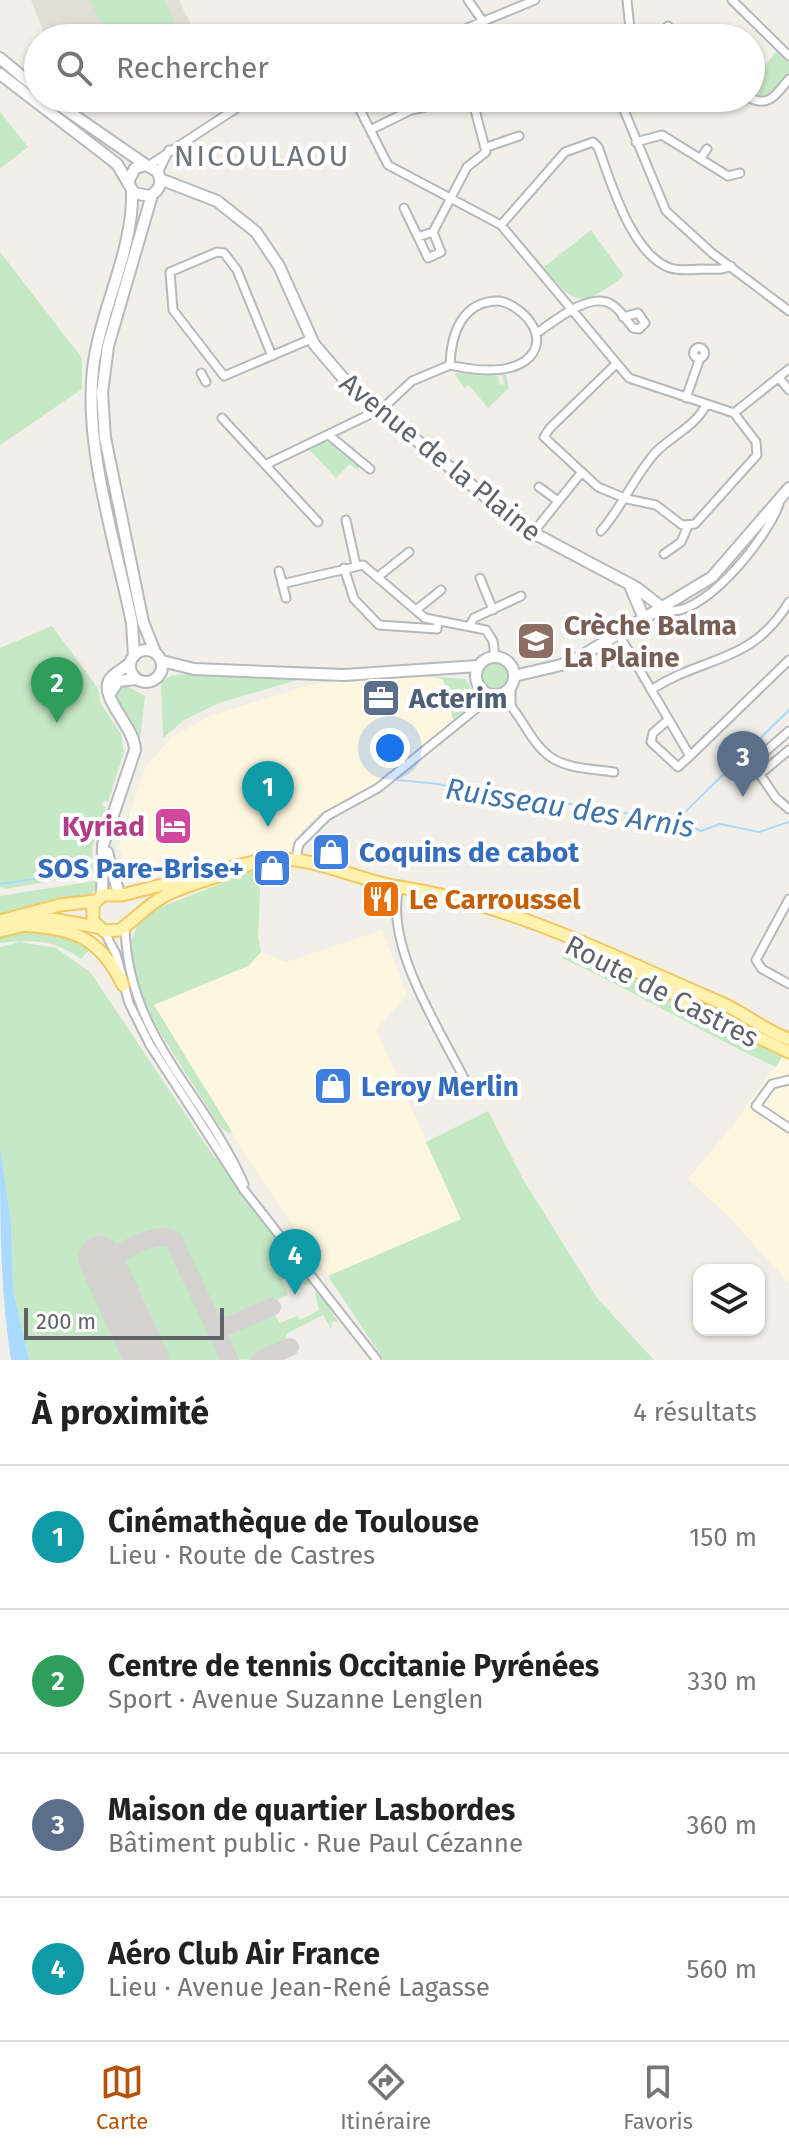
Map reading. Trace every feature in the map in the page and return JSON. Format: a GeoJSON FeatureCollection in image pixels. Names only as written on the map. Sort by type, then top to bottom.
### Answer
{"type":"FeatureCollection","features":[{"type":"Feature","properties":{"kind":"main road","name":"Route de Castres"},"geometry":{"type":"LineString","coordinates":[[121,895],[257,861],[296,858],[399,887],[422,889],[573,936],[721,1003],[789,1039]]}},
{"type":"Feature","properties":{"kind":"main road","name":"Route de Castres"},"geometry":{"type":"LineString","coordinates":[[127,927],[169,894],[226,876],[257,861]]}},
{"type":"Feature","properties":{"kind":"main road","name":"Route de Castres"},"geometry":{"type":"LineString","coordinates":[[399,887],[409,894],[575,944],[647,977],[700,1010],[789,1052]]}},
{"type":"Feature","properties":{"kind":"main road"},"geometry":{"type":"LineString","coordinates":[[0,921],[60,905],[121,895],[130,908],[127,927],[100,929],[51,919],[0,931]]}},
{"type":"Feature","properties":{"kind":"main road"},"geometry":{"type":"LineString","coordinates":[[99,898],[92,917],[100,929]]}},
{"type":"Feature","properties":{"kind":"main road"},"geometry":{"type":"LineString","coordinates":[[19,925],[58,928],[85,938],[109,959],[123,985]]}},
{"type":"Feature","properties":{"kind":"street"},"geometry":{"type":"LineString","coordinates":[[468,0],[482,20]]}},
{"type":"Feature","properties":{"kind":"street"},"geometry":{"type":"LineString","coordinates":[[473,24],[535,0]]}},
{"type":"Feature","properties":{"kind":"street"},"geometry":{"type":"LineString","coordinates":[[627,0],[630,24]]}},
{"type":"Feature","properties":{"kind":"street"},"geometry":{"type":"LineString","coordinates":[[733,0],[757,24]]}},
{"type":"Feature","properties":{"kind":"street"},"geometry":{"type":"LineString","coordinates":[[765,32],[789,56]]}},
{"type":"Feature","properties":{"kind":"street"},"geometry":{"type":"LineString","coordinates":[[0,58],[24,78]]}},
{"type":"Feature","properties":{"kind":"street"},"geometry":{"type":"LineString","coordinates":[[0,74],[24,92]]}},
{"type":"Feature","properties":{"kind":"street"},"geometry":{"type":"LineString","coordinates":[[765,103],[789,79]]}},
{"type":"Feature","properties":{"kind":"street"},"geometry":{"type":"LineString","coordinates":[[49,112],[117,164],[130,185],[142,196],[157,184]]}},
{"type":"Feature","properties":{"kind":"street"},"geometry":{"type":"LineString","coordinates":[[69,112],[147,165],[157,184]]}},
{"type":"Feature","properties":{"kind":"street"},"geometry":{"type":"LineString","coordinates":[[136,679],[132,659],[132,623],[91,410],[97,345],[126,237],[130,185],[135,168],[147,165],[230,112]]}},
{"type":"Feature","properties":{"kind":"street"},"geometry":{"type":"LineString","coordinates":[[361,112],[388,165],[501,225],[629,378],[734,413],[756,442],[757,455],[695,524],[688,526],[656,505],[627,499],[598,487],[544,437],[616,364]]}},
{"type":"Feature","properties":{"kind":"street"},"geometry":{"type":"LineString","coordinates":[[370,130],[408,112]]}},
{"type":"Feature","properties":{"kind":"street"},"geometry":{"type":"LineString","coordinates":[[476,112],[487,147]]}},
{"type":"Feature","properties":{"kind":"street"},"geometry":{"type":"LineString","coordinates":[[624,112],[662,204],[721,259],[789,311]]}},
{"type":"Feature","properties":{"kind":"street"},"geometry":{"type":"LineString","coordinates":[[636,142],[662,135],[728,176],[740,173]]}},
{"type":"Feature","properties":{"kind":"street"},"geometry":{"type":"LineString","coordinates":[[418,237],[433,232],[467,167],[487,147],[519,136]]}},
{"type":"Feature","properties":{"kind":"street"},"geometry":{"type":"LineString","coordinates":[[501,225],[565,152],[585,142],[593,142],[598,147],[624,215],[653,257],[674,269],[731,266]]}},
{"type":"Feature","properties":{"kind":"street"},"geometry":{"type":"LineString","coordinates":[[700,159],[707,149]]}},
{"type":"Feature","properties":{"kind":"street"},"geometry":{"type":"LineString","coordinates":[[160,675],[158,657],[143,622],[105,438],[102,393],[108,346],[169,150]]}},
{"type":"Feature","properties":{"kind":"street","name":"Avenue de la Plaine"},"geometry":{"type":"LineString","coordinates":[[157,184],[211,198],[235,213],[265,243],[311,339],[335,372],[378,409],[532,534],[630,586],[660,606]]}},
{"type":"Feature","properties":{"kind":"street"},"geometry":{"type":"LineString","coordinates":[[404,208],[428,258],[441,252],[433,232]]}},
{"type":"Feature","properties":{"kind":"street"},"geometry":{"type":"LineString","coordinates":[[272,356],[234,265],[224,253],[217,252],[173,270],[170,284],[173,310],[224,376],[272,356],[311,339]]}},
{"type":"Feature","properties":{"kind":"street"},"geometry":{"type":"LineString","coordinates":[[710,269],[721,259]]}},
{"type":"Feature","properties":{"kind":"street"},"geometry":{"type":"LineString","coordinates":[[450,365],[455,330],[464,316],[478,304],[494,301],[510,304],[525,314],[537,333]]}},
{"type":"Feature","properties":{"kind":"street"},"geometry":{"type":"LineString","coordinates":[[267,464],[330,436],[378,409],[412,381],[450,365],[482,370],[517,365],[531,354],[537,333],[570,309],[605,302],[623,317]]}},
{"type":"Feature","properties":{"kind":"street"},"geometry":{"type":"LineString","coordinates":[[686,398],[697,357]]}},
{"type":"Feature","properties":{"kind":"street"},"geometry":{"type":"LineString","coordinates":[[734,413],[789,369]]}},
{"type":"Feature","properties":{"kind":"street"},"geometry":{"type":"LineString","coordinates":[[201,373],[206,382]]}},
{"type":"Feature","properties":{"kind":"street"},"geometry":{"type":"LineString","coordinates":[[779,378],[789,390]]}},
{"type":"Feature","properties":{"kind":"street"},"geometry":{"type":"LineString","coordinates":[[601,531],[627,499],[654,455],[697,419],[706,405]]}},
{"type":"Feature","properties":{"kind":"street"},"geometry":{"type":"LineString","coordinates":[[222,418],[318,522]]}},
{"type":"Feature","properties":{"kind":"street"},"geometry":{"type":"LineString","coordinates":[[330,436],[370,469]]}},
{"type":"Feature","properties":{"kind":"street"},"geometry":{"type":"LineString","coordinates":[[532,534],[581,473]]}},
{"type":"Feature","properties":{"kind":"street"},"geometry":{"type":"LineString","coordinates":[[539,487],[558,501]]}},
{"type":"Feature","properties":{"kind":"street"},"geometry":{"type":"LineString","coordinates":[[660,606],[662,610],[673,610],[702,598],[733,573],[772,519],[785,491]]}},
{"type":"Feature","properties":{"kind":"street"},"geometry":{"type":"LineString","coordinates":[[296,858],[299,844],[317,824],[362,796],[496,694],[512,676],[561,665],[722,569],[785,491]]}},
{"type":"Feature","properties":{"kind":"street"},"geometry":{"type":"LineString","coordinates":[[346,520],[356,565]]}},
{"type":"Feature","properties":{"kind":"street"},"geometry":{"type":"LineString","coordinates":[[664,554],[681,542],[688,526]]}},
{"type":"Feature","properties":{"kind":"street"},"geometry":{"type":"LineString","coordinates":[[379,576],[409,552]]}},
{"type":"Feature","properties":{"kind":"street"},"geometry":{"type":"LineString","coordinates":[[282,584],[356,565],[369,567],[416,610],[438,621],[470,625],[490,635],[495,657],[512,676],[511,704]]}},
{"type":"Feature","properties":{"kind":"street"},"geometry":{"type":"LineString","coordinates":[[344,568],[354,599],[379,625],[437,629],[438,621]]}},
{"type":"Feature","properties":{"kind":"street"},"geometry":{"type":"LineString","coordinates":[[279,571],[286,598]]}},
{"type":"Feature","properties":{"kind":"street"},"geometry":{"type":"LineString","coordinates":[[480,578],[493,610]]}},
{"type":"Feature","properties":{"kind":"street"},"geometry":{"type":"LineString","coordinates":[[630,586],[643,616]]}},
{"type":"Feature","properties":{"kind":"street"},"geometry":{"type":"LineString","coordinates":[[416,610],[441,590]]}},
{"type":"Feature","properties":{"kind":"street"},"geometry":{"type":"LineString","coordinates":[[470,625],[474,618],[521,596]]}},
{"type":"Feature","properties":{"kind":"street"},"geometry":{"type":"LineString","coordinates":[[651,690],[685,671],[743,651],[763,634],[789,602]]}},
{"type":"Feature","properties":{"kind":"street"},"geometry":{"type":"LineString","coordinates":[[617,633],[690,756]]}},
{"type":"Feature","properties":{"kind":"street"},"geometry":{"type":"LineString","coordinates":[[121,895],[107,857],[135,742],[112,702],[108,684],[143,650],[178,668]]}},
{"type":"Feature","properties":{"kind":"street"},"geometry":{"type":"LineString","coordinates":[[112,702],[114,684],[136,679],[148,683],[178,668],[344,675],[454,670],[478,666],[495,657]]}},
{"type":"Feature","properties":{"kind":"street"},"geometry":{"type":"LineString","coordinates":[[668,720],[652,735],[652,745],[675,767],[789,660]]}},
{"type":"Feature","properties":{"kind":"street"},"geometry":{"type":"LineString","coordinates":[[471,713],[478,683],[478,666]]}},
{"type":"Feature","properties":{"kind":"street"},"geometry":{"type":"LineString","coordinates":[[454,670],[511,704],[551,757],[564,763],[614,772]]}},
{"type":"Feature","properties":{"kind":"street"},"geometry":{"type":"LineString","coordinates":[[789,731],[758,758],[755,767],[789,809]]}},
{"type":"Feature","properties":{"kind":"street"},"geometry":{"type":"LineString","coordinates":[[759,775],[789,750]]}},
{"type":"Feature","properties":{"kind":"street"},"geometry":{"type":"LineString","coordinates":[[99,898],[101,851],[116,812]]}},
{"type":"Feature","properties":{"kind":"street"},"geometry":{"type":"LineString","coordinates":[[399,887],[397,929],[413,973],[467,1084]]}},
{"type":"Feature","properties":{"kind":"street"},"geometry":{"type":"LineString","coordinates":[[789,899],[756,960],[762,969],[789,984]]}},
{"type":"Feature","properties":{"kind":"street"},"geometry":{"type":"LineString","coordinates":[[127,927],[129,978],[147,1025],[250,1197],[377,1360]]}},
{"type":"Feature","properties":{"kind":"street"},"geometry":{"type":"LineString","coordinates":[[100,929],[116,954],[123,985],[144,1035],[229,1158]]}},
{"type":"Feature","properties":{"kind":"street"},"geometry":{"type":"LineString","coordinates":[[789,1080],[772,1084],[756,1106],[789,1128]]}},
{"type":"Feature","properties":{"kind":"shaded area"},"geometry":{"type":"Polygon","coordinates":[[[31,0],[179,0],[190,24],[40,24],[31,0]]]}},
{"type":"Feature","properties":{"kind":"shaded area"},"geometry":{"type":"Polygon","coordinates":[[[414,676],[443,679],[454,722],[390,778],[317,815],[298,836],[294,853],[261,853],[261,868],[215,888],[189,894],[180,867],[138,871],[123,862],[119,845],[146,766],[173,736],[212,715],[314,684],[414,676]]]}},
{"type":"Feature","properties":{"kind":"shaded area"},"geometry":{"type":"Polygon","coordinates":[[[382,930],[407,995],[376,1030],[462,1219],[328,1276],[254,1168],[153,1005],[248,966],[261,952],[286,962],[382,930]]]}},
{"type":"Feature","properties":{"kind":"shaded area"},"geometry":{"type":"Polygon","coordinates":[[[782,1057],[789,1060],[789,1283],[730,1218],[688,1179],[732,1126],[782,1057]]]}},
{"type":"Feature","properties":{"kind":"green space"},"geometry":{"type":"Polygon","coordinates":[[[89,0],[164,0],[176,24],[102,24],[89,0]]]}},
{"type":"Feature","properties":{"kind":"green space"},"geometry":{"type":"Polygon","coordinates":[[[777,51],[789,63],[789,72],[767,97],[765,96],[765,65],[777,51]]]}},
{"type":"Feature","properties":{"kind":"green space"},"geometry":{"type":"Polygon","coordinates":[[[0,112],[28,147],[0,169],[0,112]]]}},
{"type":"Feature","properties":{"kind":"green space"},"geometry":{"type":"Polygon","coordinates":[[[591,230],[624,276],[589,298],[580,298],[564,290],[544,267],[591,230]]]}},
{"type":"Feature","properties":{"kind":"green space"},"geometry":{"type":"Polygon","coordinates":[[[0,252],[82,358],[82,389],[0,445],[0,252]]]}},
{"type":"Feature","properties":{"kind":"green space"},"geometry":{"type":"Polygon","coordinates":[[[454,373],[498,376],[500,385],[504,384],[502,375],[506,374],[509,388],[488,408],[469,385],[464,388],[454,373]]]}},
{"type":"Feature","properties":{"kind":"green space"},"geometry":{"type":"Polygon","coordinates":[[[323,442],[335,444],[359,463],[359,471],[350,464],[336,478],[307,447],[323,442]]]}},
{"type":"Feature","properties":{"kind":"green space"},"geometry":{"type":"Polygon","coordinates":[[[52,626],[97,687],[101,704],[121,734],[124,752],[108,802],[104,800],[102,805],[106,807],[92,848],[93,874],[5,889],[0,887],[0,648],[52,626]]]}},
{"type":"Feature","properties":{"kind":"green space"},"geometry":{"type":"Polygon","coordinates":[[[495,661],[506,665],[510,676],[506,687],[495,691],[484,687],[480,676],[484,665],[495,661]]]}},
{"type":"Feature","properties":{"kind":"green space"},"geometry":{"type":"Polygon","coordinates":[[[173,675],[304,678],[219,703],[184,720],[163,738],[161,682],[173,675]]]}},
{"type":"Feature","properties":{"kind":"green space"},"geometry":{"type":"Polygon","coordinates":[[[426,676],[465,679],[473,691],[472,704],[453,720],[443,679],[426,676]]]}},
{"type":"Feature","properties":{"kind":"green space"},"geometry":{"type":"Polygon","coordinates":[[[121,683],[145,696],[139,751],[135,734],[116,698],[115,690],[121,683]]]}},
{"type":"Feature","properties":{"kind":"green space"},"geometry":{"type":"Polygon","coordinates":[[[261,868],[258,937],[261,952],[248,966],[154,1005],[232,1132],[229,1133],[220,1127],[145,1009],[135,982],[131,942],[139,921],[158,908],[261,868]]]}},
{"type":"Feature","properties":{"kind":"green space"},"geometry":{"type":"Polygon","coordinates":[[[95,881],[97,888],[88,896],[49,900],[0,914],[0,896],[95,881]]]}},
{"type":"Feature","properties":{"kind":"green space"},"geometry":{"type":"Polygon","coordinates":[[[52,931],[92,947],[81,959],[71,952],[42,942],[0,943],[0,937],[12,933],[52,931]]]}},
{"type":"Feature","properties":{"kind":"green space"},"geometry":{"type":"Polygon","coordinates":[[[20,942],[56,948],[90,972],[206,1145],[311,1283],[306,1286],[300,1281],[301,1289],[294,1275],[282,1280],[288,1295],[223,1324],[216,1319],[178,1238],[158,1233],[146,1236],[87,1263],[131,1360],[29,1360],[13,1289],[11,1223],[0,1145],[0,947],[20,942]]]}},
{"type":"Feature","properties":{"kind":"green space"},"geometry":{"type":"Polygon","coordinates":[[[565,947],[646,982],[722,1029],[782,1057],[776,1067],[722,1041],[562,958],[565,947]]]}},
{"type":"Feature","properties":{"kind":"green space"},"geometry":{"type":"Polygon","coordinates":[[[488,1111],[524,1181],[597,1298],[654,1360],[384,1360],[328,1276],[461,1219],[426,1142],[488,1111]]]}},
{"type":"Feature","properties":{"kind":"green space"},"geometry":{"type":"Polygon","coordinates":[[[162,1240],[175,1251],[225,1360],[163,1360],[123,1270],[127,1257],[162,1240]]]}},
{"type":"Feature","properties":{"kind":"green space"},"geometry":{"type":"Polygon","coordinates":[[[318,1291],[339,1323],[333,1321],[331,1329],[323,1315],[286,1334],[285,1345],[251,1360],[235,1359],[225,1338],[228,1330],[272,1311],[280,1323],[297,1316],[300,1320],[319,1310],[315,1293],[318,1291]]]}},
{"type":"Feature","properties":{"kind":"water"},"geometry":{"type":"Polygon","coordinates":[[[0,1145],[11,1223],[13,1289],[29,1360],[11,1360],[7,1333],[1,1253],[0,1145]]]}},
{"type":"Feature","properties":{"kind":"waterway"},"geometry":{"type":"LineString","coordinates":[[679,823],[680,817],[789,710]]}},
{"type":"Feature","properties":{"kind":"waterway","name":"Ruisseau des Arnis"},"geometry":{"type":"LineString","coordinates":[[397,780],[439,784],[490,798],[583,805],[688,825],[701,831],[720,824],[759,832],[789,822]]}},
{"type":"Feature","properties":{"kind":"waterway","name":"Ruisseau des Arnis"},"geometry":{"type":"LineString","coordinates":[[0,884],[93,870]]}},
{"type":"Feature","properties":{"kind":"taxiway"},"geometry":{"type":"LineString","coordinates":[[108,1277],[109,1264],[129,1248],[148,1240],[173,1239],[230,1360]]}},
{"type":"Feature","properties":{"kind":"taxiway"},"geometry":{"type":"LineString","coordinates":[[213,1322],[227,1326],[272,1307]]}},
{"type":"Feature","properties":{"kind":"taxiway"},"geometry":{"type":"LineString","coordinates":[[260,1360],[290,1347]]}},
{"type":"Feature","properties":{"kind":"runway"},"geometry":{"type":"LineString","coordinates":[[100,1258],[147,1360]]}},
{"type":"Feature","properties":{"kind":"place","name":"Crèche Balma La Plaine"},"geometry":{"type":"Point","coordinates":[536,641]}},
{"type":"Feature","properties":{"kind":"place","name":"Acterim"},"geometry":{"type":"Point","coordinates":[381,698]}},
{"type":"Feature","properties":{"kind":"place","name":"Centre de tennis Occitanie Pyrénées"},"geometry":{"type":"Point","coordinates":[57,723]}},
{"type":"Feature","properties":{"kind":"place","name":"Maison de quartier Lasbordes"},"geometry":{"type":"Point","coordinates":[743,797]}},
{"type":"Feature","properties":{"kind":"place","name":"Kyriad"},"geometry":{"type":"Point","coordinates":[173,826]}},
{"type":"Feature","properties":{"kind":"place","name":"Cinémathèque de Toulouse"},"geometry":{"type":"Point","coordinates":[268,827]}},
{"type":"Feature","properties":{"kind":"place","name":"Coquins de cabot"},"geometry":{"type":"Point","coordinates":[331,852]}},
{"type":"Feature","properties":{"kind":"place","name":"SOS Pare-Brise+"},"geometry":{"type":"Point","coordinates":[272,868]}},
{"type":"Feature","properties":{"kind":"place","name":"Le Carroussel"},"geometry":{"type":"Point","coordinates":[381,899]}},
{"type":"Feature","properties":{"kind":"place","name":"Leroy Merlin"},"geometry":{"type":"Point","coordinates":[333,1086]}},
{"type":"Feature","properties":{"kind":"place","name":"Aéro Club Air France"},"geometry":{"type":"Point","coordinates":[295,1295]}},
{"type":"Feature","properties":{"kind":"district","name":"NICOULAOU"},"geometry":{"type":"Point","coordinates":[262,156]}}]}
